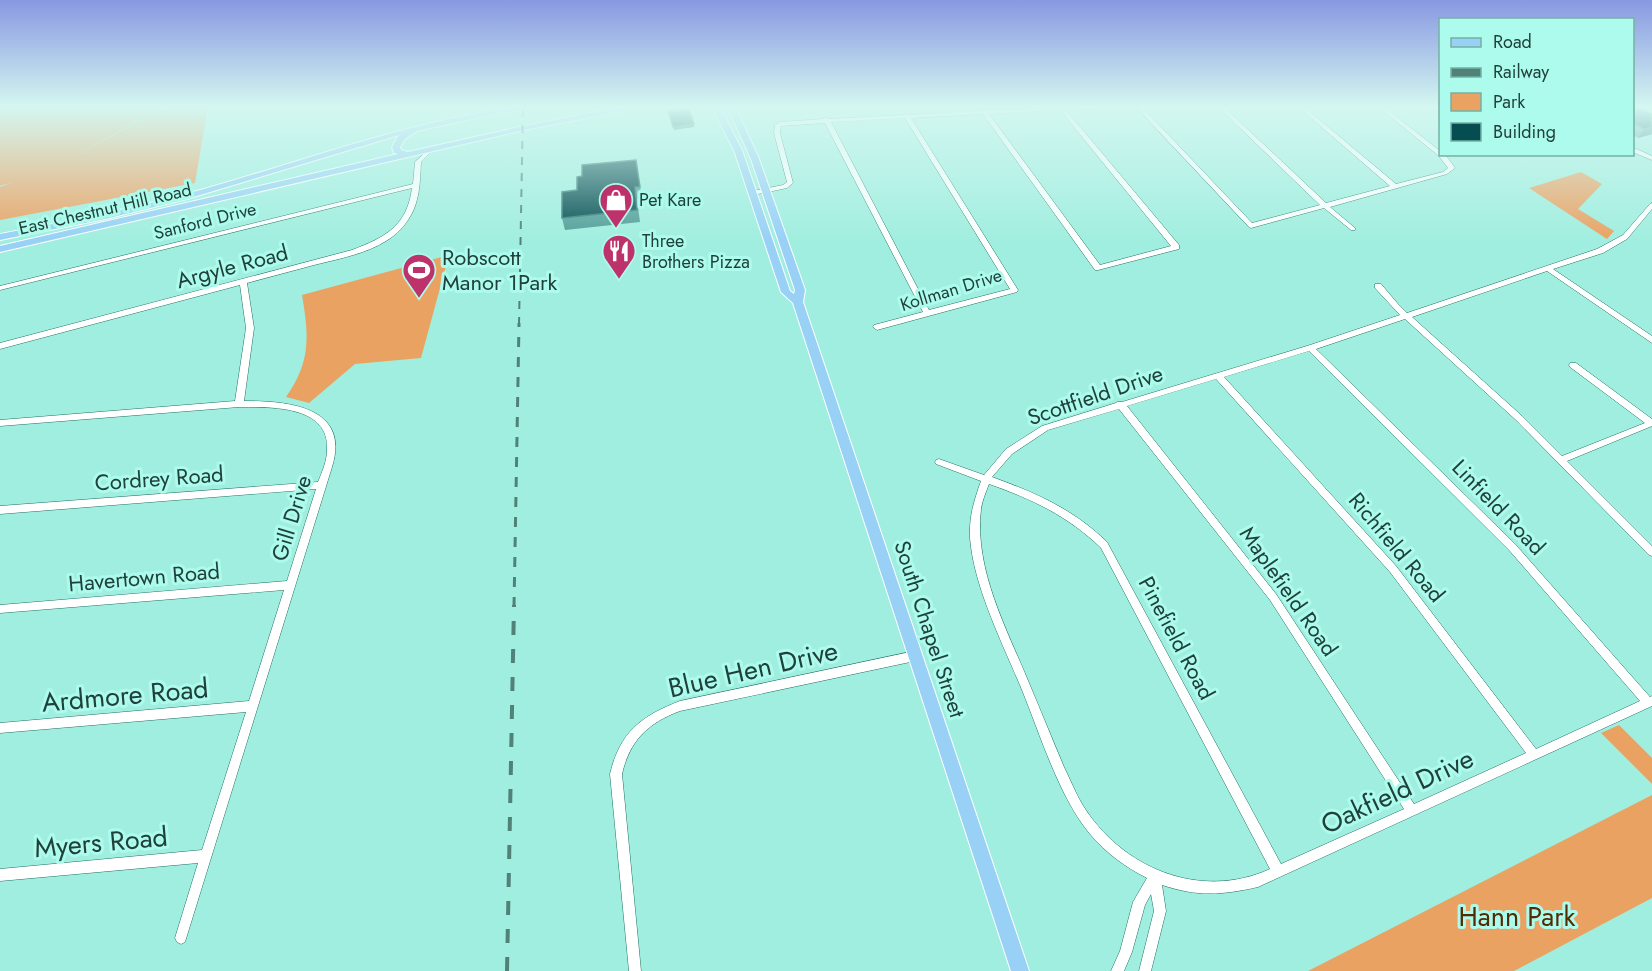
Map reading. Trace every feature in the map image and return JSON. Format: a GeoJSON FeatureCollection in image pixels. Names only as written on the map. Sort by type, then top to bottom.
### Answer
{"type":"FeatureCollection","features":[{"type":"Feature","properties":{"kind":"main road","name":"East Chestnut Hill Road"},"geometry":{"type":"LineString","coordinates":[[0,237],[186,197],[328,151]]}},
{"type":"Feature","properties":{"kind":"main road"},"geometry":{"type":"LineString","coordinates":[[398,151],[408,155]]}},
{"type":"Feature","properties":{"kind":"main road","name":"East Chestnut Hill Road"},"geometry":{"type":"LineString","coordinates":[[0,249],[424,151]]}},
{"type":"Feature","properties":{"kind":"main road","name":"South Chapel Street"},"geometry":{"type":"LineString","coordinates":[[738,151],[786,292],[798,302]]}},
{"type":"Feature","properties":{"kind":"main road","name":"South Chapel Street"},"geometry":{"type":"LineString","coordinates":[[752,151],[800,290],[798,302],[1020,971]]}},
{"type":"Feature","properties":{"kind":"street"},"geometry":{"type":"LineString","coordinates":[[408,155],[418,162],[429,151]]}},
{"type":"Feature","properties":{"kind":"street"},"geometry":{"type":"LineString","coordinates":[[753,193],[785,187],[790,183],[782,151]]}},
{"type":"Feature","properties":{"kind":"street"},"geometry":{"type":"LineString","coordinates":[[843,151],[927,313]]}},
{"type":"Feature","properties":{"kind":"street","name":"Kollman Drive"},"geometry":{"type":"LineString","coordinates":[[877,327],[1014,290],[928,151]]}},
{"type":"Feature","properties":{"kind":"street"},"geometry":{"type":"LineString","coordinates":[[1013,151],[1098,268],[1176,247],[1097,151]]}},
{"type":"Feature","properties":{"kind":"street"},"geometry":{"type":"LineString","coordinates":[[1181,151],[1251,226],[1451,171],[1450,164],[1443,156]]}},
{"type":"Feature","properties":{"kind":"street"},"geometry":{"type":"LineString","coordinates":[[1268,151],[1325,206],[1353,229]]}},
{"type":"Feature","properties":{"kind":"street"},"geometry":{"type":"LineString","coordinates":[[1353,151],[1395,187]]}},
{"type":"Feature","properties":{"kind":"street"},"geometry":{"type":"LineString","coordinates":[[1637,151],[1652,158]]}},
{"type":"Feature","properties":{"kind":"street","name":"Argyle Road"},"geometry":{"type":"LineString","coordinates":[[0,346],[355,252],[388,239],[406,222],[417,185],[418,162]]}},
{"type":"Feature","properties":{"kind":"street","name":"Sanford Drive"},"geometry":{"type":"LineString","coordinates":[[0,288],[417,185]]}},
{"type":"Feature","properties":{"kind":"street","name":"Scottfield Drive"},"geometry":{"type":"LineString","coordinates":[[1155,878],[1112,850],[1088,824],[1071,795],[980,573],[974,548],[973,524],[977,501],[986,480],[1004,455],[1033,435],[1059,423],[1310,348],[1548,269],[1615,244],[1631,231],[1651,208]]}},
{"type":"Feature","properties":{"kind":"street"},"geometry":{"type":"LineString","coordinates":[[1548,269],[1652,340]]}},
{"type":"Feature","properties":{"kind":"street"},"geometry":{"type":"LineString","coordinates":[[239,404],[250,328],[243,282]]}},
{"type":"Feature","properties":{"kind":"street"},"geometry":{"type":"LineString","coordinates":[[1378,286],[1388,300],[1408,316],[1561,460],[1652,552]]}},
{"type":"Feature","properties":{"kind":"street","name":"Linfield Road"},"geometry":{"type":"LineString","coordinates":[[1310,348],[1512,547],[1650,702]]}},
{"type":"Feature","properties":{"kind":"street"},"geometry":{"type":"LineString","coordinates":[[1574,365],[1652,423]]}},
{"type":"Feature","properties":{"kind":"street","name":"Richfield Road"},"geometry":{"type":"LineString","coordinates":[[1218,376],[1393,569],[1533,754]]}},
{"type":"Feature","properties":{"kind":"street","name":"Gill Drive"},"geometry":{"type":"LineString","coordinates":[[0,423],[239,404],[294,407],[323,423],[329,435],[332,449],[322,485],[181,938]]}},
{"type":"Feature","properties":{"kind":"street","name":"Maplefield Road"},"geometry":{"type":"LineString","coordinates":[[1120,404],[1273,597],[1412,810]]}},
{"type":"Feature","properties":{"kind":"street"},"geometry":{"type":"LineString","coordinates":[[1561,460],[1652,423]]}},
{"type":"Feature","properties":{"kind":"street","name":"Pinefield Road"},"geometry":{"type":"LineString","coordinates":[[939,462],[1065,513],[1088,528],[1104,545],[1278,871]]}},
{"type":"Feature","properties":{"kind":"street","name":"Cordrey Road"},"geometry":{"type":"LineString","coordinates":[[0,510],[322,485]]}},
{"type":"Feature","properties":{"kind":"street","name":"Havertown Road"},"geometry":{"type":"LineString","coordinates":[[0,609],[291,585]]}},
{"type":"Feature","properties":{"kind":"street","name":"Blue Hen Drive"},"geometry":{"type":"LineString","coordinates":[[635,971],[616,774],[623,751],[640,727],[666,711],[680,706],[915,656]]}},
{"type":"Feature","properties":{"kind":"street","name":"Oakfield Drive"},"geometry":{"type":"LineString","coordinates":[[1155,878],[1198,888],[1229,888],[1258,881],[1650,702]]}},
{"type":"Feature","properties":{"kind":"street","name":"Ardmore Road"},"geometry":{"type":"LineString","coordinates":[[0,728],[253,706]]}},
{"type":"Feature","properties":{"kind":"street","name":"Myers Road"},"geometry":{"type":"LineString","coordinates":[[0,875],[206,856]]}},
{"type":"Feature","properties":{"kind":"street"},"geometry":{"type":"LineString","coordinates":[[1117,971],[1131,938],[1139,902],[1155,878]]}},
{"type":"Feature","properties":{"kind":"street"},"geometry":{"type":"LineString","coordinates":[[1145,971],[1160,911],[1155,878]]}},
{"type":"Feature","properties":{"kind":"green space"},"geometry":{"type":"Polygon","coordinates":[[[0,151],[83,151],[60,164],[83,151],[200,151],[195,183],[0,220],[0,187],[13,182],[0,186],[0,151]]]}},
{"type":"Feature","properties":{"kind":"green space"},"geometry":{"type":"Polygon","coordinates":[[[1581,172],[1602,184],[1578,209],[1614,231],[1607,239],[1529,188],[1581,172]]]}},
{"type":"Feature","properties":{"kind":"green space"},"geometry":{"type":"Polygon","coordinates":[[[449,255],[421,358],[355,364],[309,403],[286,397],[300,372],[306,348],[307,336],[302,295],[449,255]]]}},
{"type":"Feature","properties":{"kind":"green space"},"geometry":{"type":"Polygon","coordinates":[[[1619,725],[1652,758],[1652,784],[1601,733],[1619,725]]]}},
{"type":"Feature","properties":{"kind":"green space","name":"Hann Park"},"geometry":{"type":"Polygon","coordinates":[[[1652,795],[1652,898],[1514,971],[1308,971],[1652,795]]]}},
{"type":"Feature","properties":{"kind":"building"},"geometry":{"type":"Polygon","coordinates":[[[636,160],[640,187],[635,187],[637,210],[562,218],[562,192],[577,190],[577,177],[582,176],[582,165],[636,160]]]}},
{"type":"Feature","properties":{"kind":"railway"},"geometry":{"type":"LineString","coordinates":[[519,325],[522,151]]}},
{"type":"Feature","properties":{"kind":"railway"},"geometry":{"type":"LineString","coordinates":[[514,607],[519,323]]}},
{"type":"Feature","properties":{"kind":"railway"},"geometry":{"type":"LineString","coordinates":[[507,971],[514,605]]}},
{"type":"Feature","properties":{"kind":"place","name":"Pet Kare"},"geometry":{"type":"Point","coordinates":[616,229]}},
{"type":"Feature","properties":{"kind":"place","name":"Three Brothers Pizza"},"geometry":{"type":"Point","coordinates":[619,280]}},
{"type":"Feature","properties":{"kind":"place","name":"Robscott Manor 1Park"},"geometry":{"type":"Point","coordinates":[419,299]}}]}
